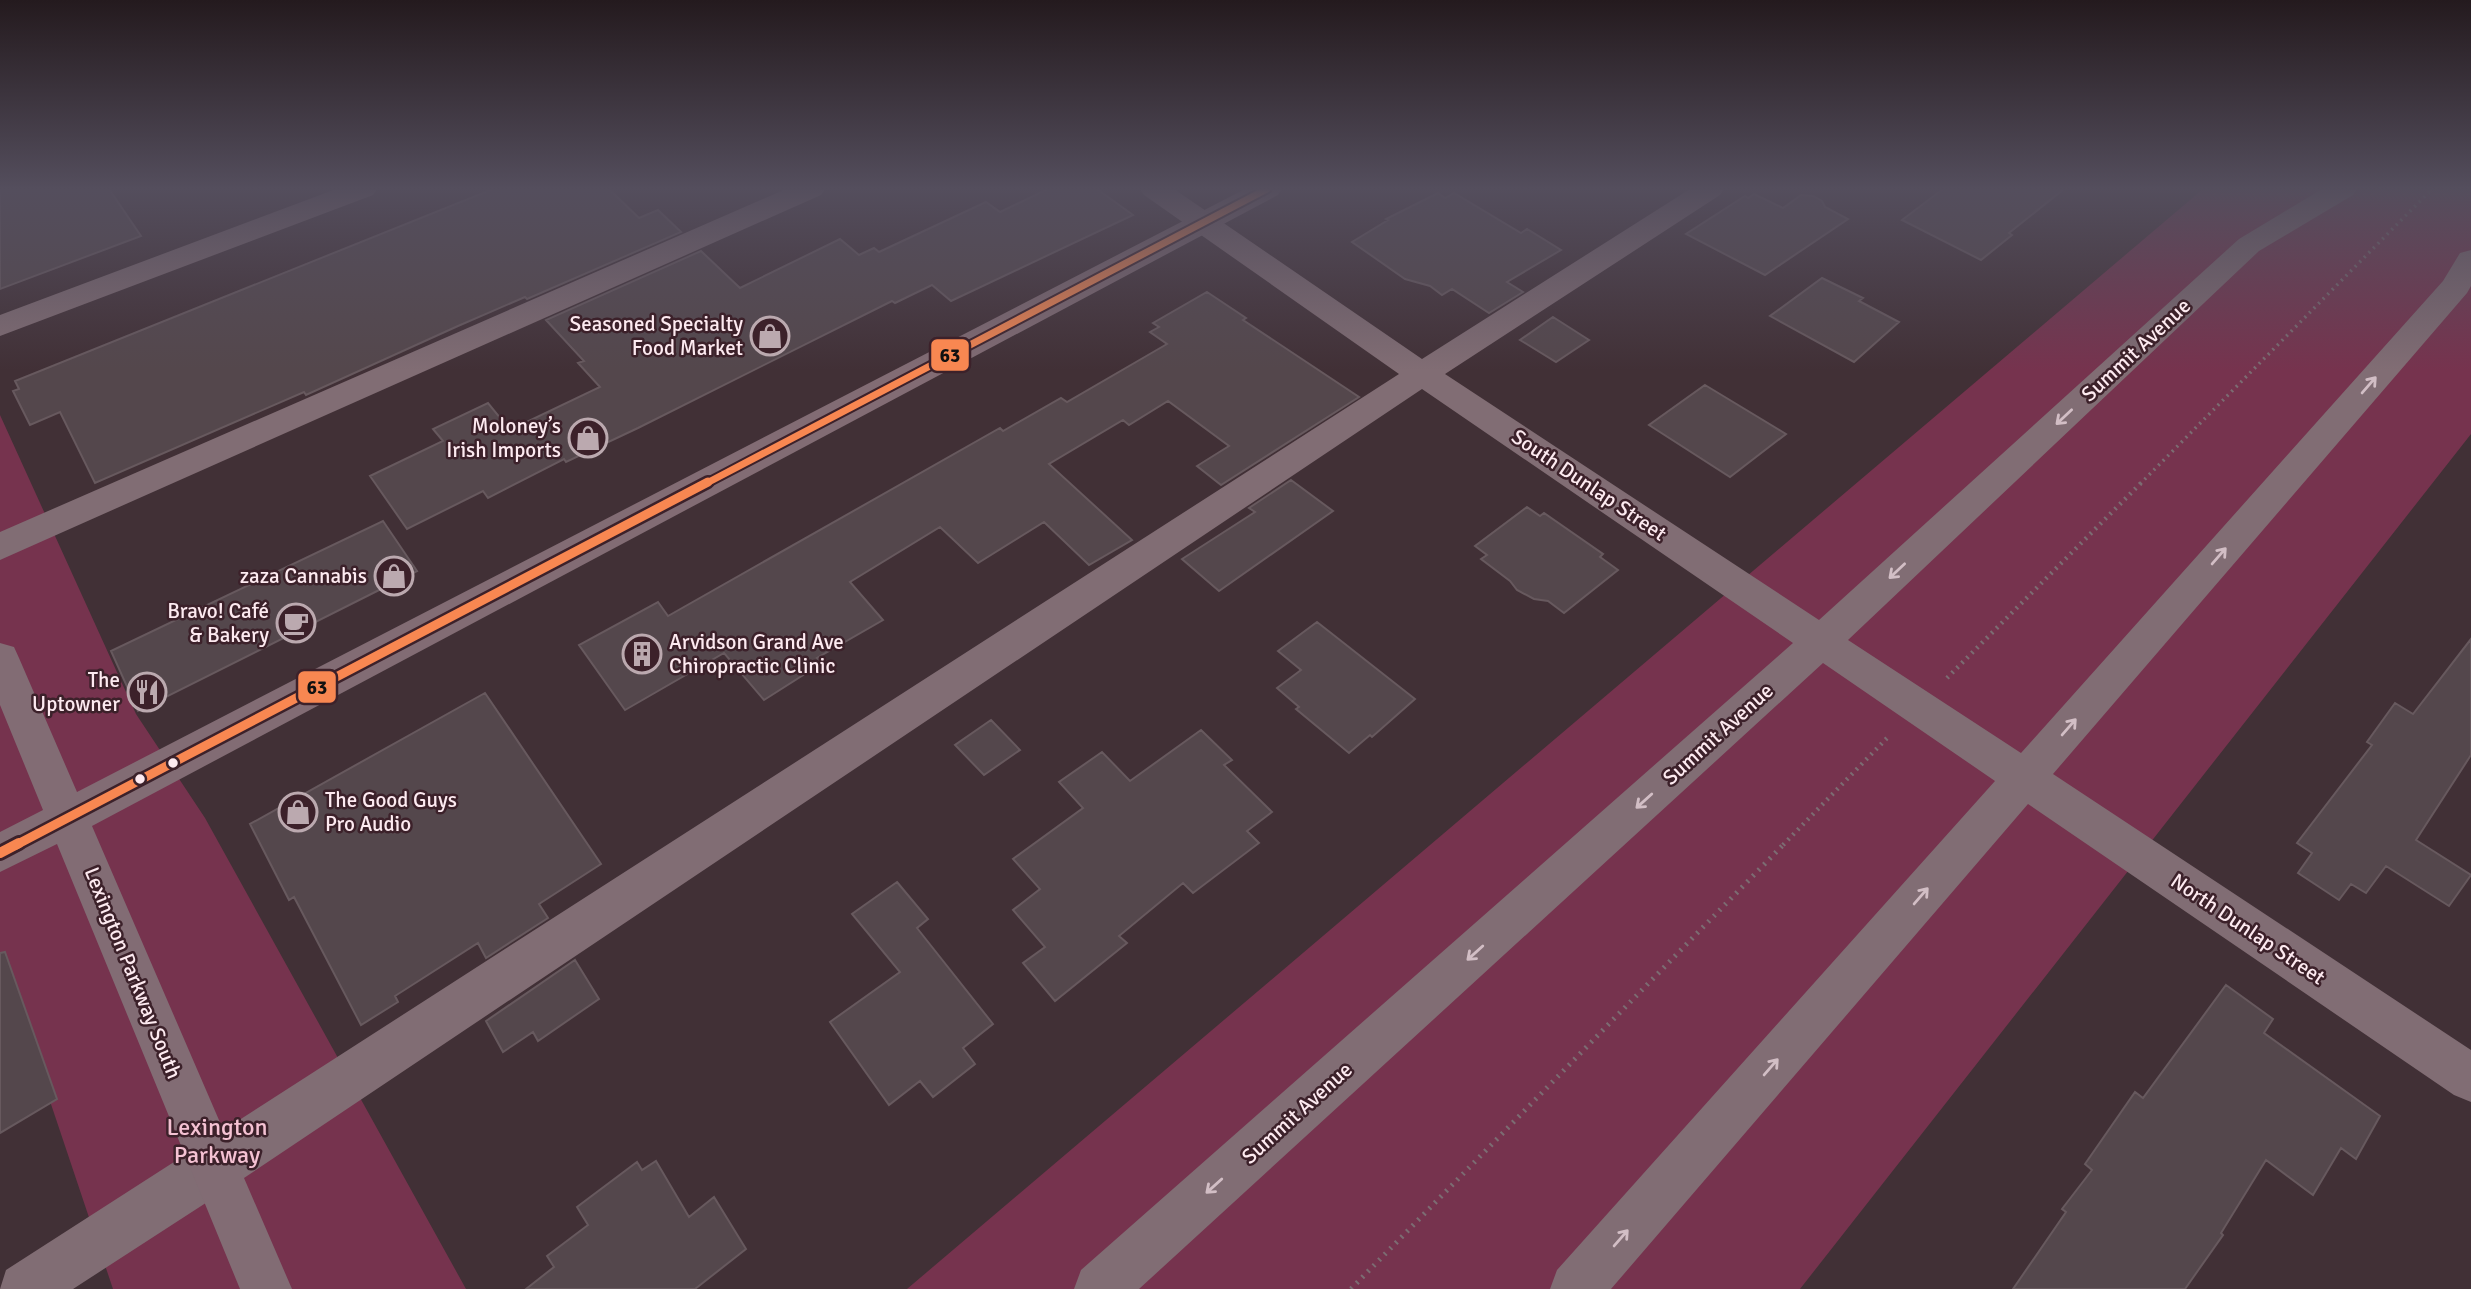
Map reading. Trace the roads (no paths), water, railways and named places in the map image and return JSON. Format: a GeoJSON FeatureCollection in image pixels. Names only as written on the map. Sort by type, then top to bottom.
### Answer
{"type":"FeatureCollection","features":[{"type":"Feature","properties":{"kind":"main road"},"geometry":{"type":"LineString","coordinates":[[0,853],[1153,249]]}},
{"type":"Feature","properties":{"kind":"main road","name":"Lexington Parkway South"},"geometry":{"type":"LineString","coordinates":[[0,658],[266,1289]]}},
{"type":"Feature","properties":{"kind":"street"},"geometry":{"type":"LineString","coordinates":[[0,326],[205,249]]}},
{"type":"Feature","properties":{"kind":"street"},"geometry":{"type":"LineString","coordinates":[[0,547],[677,249]]}},
{"type":"Feature","properties":{"kind":"street","name":"South Dunlap Street"},"geometry":{"type":"LineString","coordinates":[[1241,249],[1422,374],[1823,640],[1916,708],[2024,779]]}},
{"type":"Feature","properties":{"kind":"street"},"geometry":{"type":"LineString","coordinates":[[25,1289],[214,1168],[1422,374],[1617,249]]}},
{"type":"Feature","properties":{"kind":"street","name":"Summit Avenue"},"geometry":{"type":"LineString","coordinates":[[1100,1289],[1823,640],[2245,249]]}},
{"type":"Feature","properties":{"kind":"street"},"geometry":{"type":"LineString","coordinates":[[1576,1289],[2456,286],[2471,259]]}},
{"type":"Feature","properties":{"kind":"street","name":"North Dunlap Street"},"geometry":{"type":"LineString","coordinates":[[2024,779],[2471,1078]]}},
{"type":"Feature","properties":{"kind":"place","name":"Seasoned Specialty Food Market"},"geometry":{"type":"Point","coordinates":[770,336]}},
{"type":"Feature","properties":{"kind":"place","name":"Moloney’s Irish Imports"},"geometry":{"type":"Point","coordinates":[588,438]}},
{"type":"Feature","properties":{"kind":"place","name":"zaza Cannabis"},"geometry":{"type":"Point","coordinates":[394,576]}},
{"type":"Feature","properties":{"kind":"place","name":"Bravo! Café & Bakery"},"geometry":{"type":"Point","coordinates":[296,623]}},
{"type":"Feature","properties":{"kind":"place","name":"Arvidson Grand Ave Chiropractic Clinic"},"geometry":{"type":"Point","coordinates":[642,654]}},
{"type":"Feature","properties":{"kind":"place","name":"The Uptowner"},"geometry":{"type":"Point","coordinates":[147,692]}},
{"type":"Feature","properties":{"kind":"place","name":"The Good Guys Pro Audio"},"geometry":{"type":"Point","coordinates":[298,812]}},
{"type":"Feature","properties":{"kind":"park label","name":"Lexington Parkway"},"geometry":{"type":"Point","coordinates":[217,1141]}}]}
